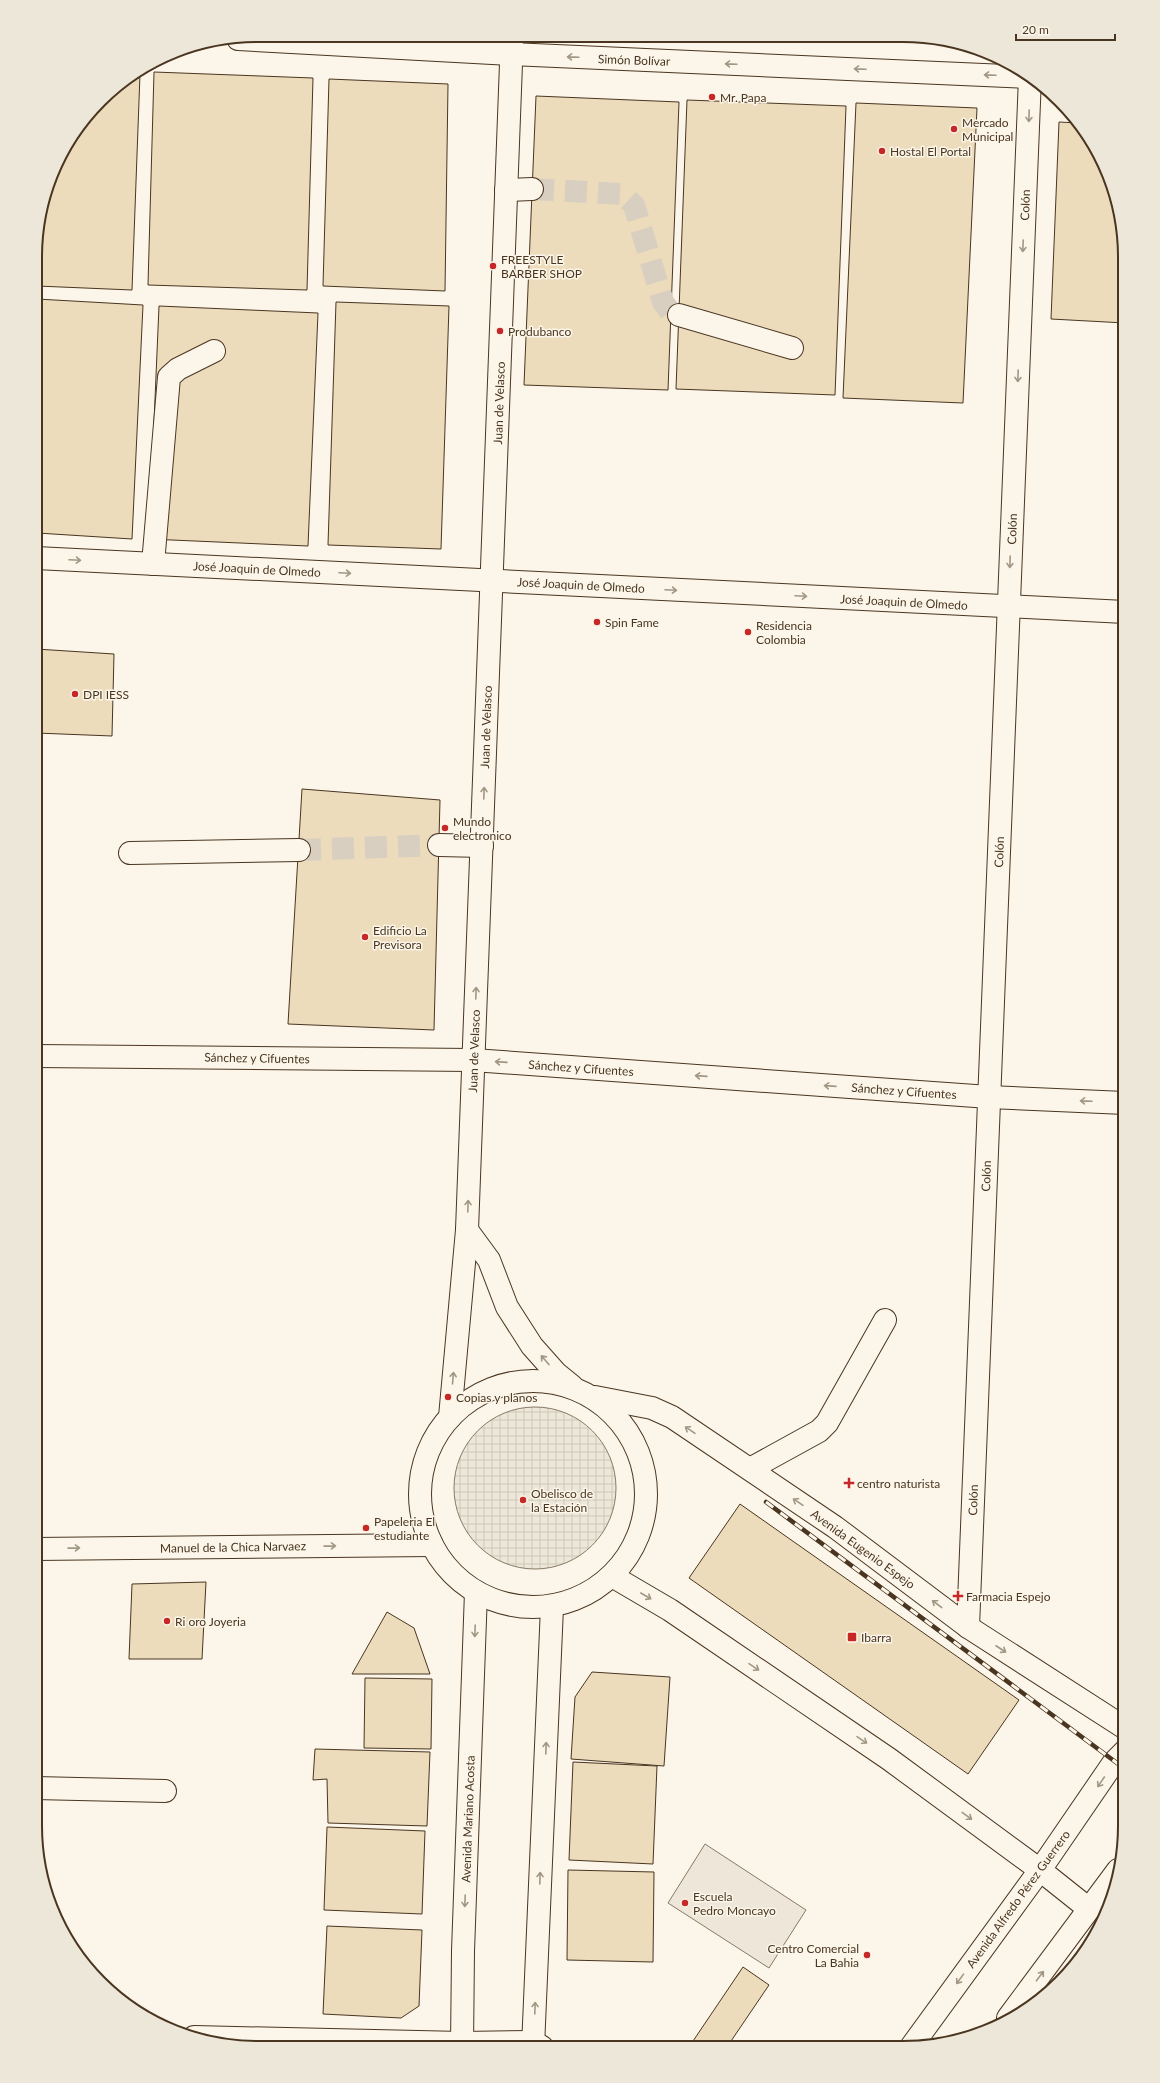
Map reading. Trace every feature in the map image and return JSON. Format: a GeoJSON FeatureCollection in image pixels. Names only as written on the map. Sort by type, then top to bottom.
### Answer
{"type":"FeatureCollection","features":[{"type":"Feature","properties":{"kind":"street","name":"Simón Bolívar"},"geometry":{"type":"LineString","coordinates":[[375,42],[512,45],[1019,76]]}},
{"type":"Feature","properties":{"kind":"street","name":"Juan de Velasco"},"geometry":{"type":"LineString","coordinates":[[450,1417],[467,1230],[512,45]]}},
{"type":"Feature","properties":{"kind":"street","name":"Colón"},"geometry":{"type":"LineString","coordinates":[[968,1628],[1030,83]]}},
{"type":"Feature","properties":{"kind":"street"},"geometry":{"type":"LineString","coordinates":[[506,190],[532,189]]}},
{"type":"Feature","properties":{"kind":"street"},"geometry":{"type":"LineString","coordinates":[[679,315],[792,348]]}},
{"type":"Feature","properties":{"kind":"street"},"geometry":{"type":"LineString","coordinates":[[153,564],[169,378],[178,369],[214,351]]}},
{"type":"Feature","properties":{"kind":"street","name":"José Joaquin de Olmedo"},"geometry":{"type":"LineString","coordinates":[[42,558],[1118,612]]}},
{"type":"Feature","properties":{"kind":"street"},"geometry":{"type":"LineString","coordinates":[[439,846],[482,846]]}},
{"type":"Feature","properties":{"kind":"street"},"geometry":{"type":"LineString","coordinates":[[130,853],[299,850]]}},
{"type":"Feature","properties":{"kind":"street","name":"Sánchez y Cifuentes"},"geometry":{"type":"LineString","coordinates":[[42,1056],[473,1060],[989,1097],[1118,1103]]}},
{"type":"Feature","properties":{"kind":"street"},"geometry":{"type":"LineString","coordinates":[[467,1230],[489,1260],[507,1306],[532,1346],[556,1373],[617,1417],[636,1446],[646,1480],[645,1516],[633,1548],[612,1576],[584,1596],[552,1607],[536,2041]]}},
{"type":"Feature","properties":{"kind":"street"},"geometry":{"type":"LineString","coordinates":[[750,1469],[819,1431],[827,1423],[885,1320]]}},
{"type":"Feature","properties":{"kind":"street","name":"Avenida Eugenio Espejo"},"geometry":{"type":"LineString","coordinates":[[552,1607],[513,1606],[476,1592],[450,1572],[432,1545],[421,1512],[421,1478],[430,1445],[450,1417],[476,1395],[507,1382],[540,1380],[652,1408],[672,1417],[835,1527],[968,1628],[1118,1724]]}},
{"type":"Feature","properties":{"kind":"street","name":"Manuel de la Chica Narvaez"},"geometry":{"type":"LineString","coordinates":[[42,1549],[432,1545]]}},
{"type":"Feature","properties":{"kind":"street"},"geometry":{"type":"LineString","coordinates":[[612,1576],[670,1610],[889,1759],[1040,1870],[1089,1909]]}},
{"type":"Feature","properties":{"kind":"street","name":"Avenida Mariano Acosta"},"geometry":{"type":"LineString","coordinates":[[462,2041],[463,1951],[476,1592]]}},
{"type":"Feature","properties":{"kind":"street","name":"Avenida Alfredo Pérez Guerrero"},"geometry":{"type":"LineString","coordinates":[[915,2041],[1040,1870],[1118,1758]]}},
{"type":"Feature","properties":{"kind":"street"},"geometry":{"type":"LineString","coordinates":[[42,1788],[165,1791]]}},
{"type":"Feature","properties":{"kind":"street"},"geometry":{"type":"LineString","coordinates":[[1014,2009],[1112,1879]]}},
{"type":"Feature","properties":{"kind":"street"},"geometry":{"type":"LineString","coordinates":[[221,2038],[328,2041]]}},
{"type":"Feature","properties":{"kind":"shaded area"},"geometry":{"type":"Polygon","coordinates":[[[535,1407],[566,1413],[580,1421],[592,1431],[602,1443],[610,1457],[616,1488],[610,1519],[602,1533],[592,1545],[580,1555],[566,1563],[535,1569],[504,1563],[490,1555],[478,1545],[468,1533],[460,1519],[454,1488],[460,1457],[468,1443],[478,1431],[490,1421],[504,1413],[535,1407]]]}},
{"type":"Feature","properties":{"kind":"shaded area"},"geometry":{"type":"Polygon","coordinates":[[[705,1844],[806,1910],[769,1968],[668,1903],[705,1844]]]}},
{"type":"Feature","properties":{"kind":"building"},"geometry":{"type":"Polygon","coordinates":[[[154,72],[313,78],[307,290],[148,285],[154,72]]]}},
{"type":"Feature","properties":{"kind":"building"},"geometry":{"type":"Polygon","coordinates":[[[140,77],[132,290],[42,286],[42,243],[46,215],[53,188],[64,162],[78,138],[95,115],[115,95],[140,77]]]}},
{"type":"Feature","properties":{"kind":"building"},"geometry":{"type":"Polygon","coordinates":[[[329,79],[448,84],[445,291],[323,286],[329,79]]]}},
{"type":"Feature","properties":{"kind":"building"},"geometry":{"type":"Polygon","coordinates":[[[536,96],[679,102],[668,390],[524,385],[536,96]]]}},
{"type":"Feature","properties":{"kind":"building"},"geometry":{"type":"Polygon","coordinates":[[[687,100],[846,106],[835,395],[676,389],[687,100]]]}},
{"type":"Feature","properties":{"kind":"building"},"geometry":{"type":"Polygon","coordinates":[[[856,103],[977,108],[963,403],[843,398],[856,103]]]}},
{"type":"Feature","properties":{"kind":"building"},"geometry":{"type":"Polygon","coordinates":[[[1059,122],[1071,123],[1096,162],[1111,202],[1118,243],[1118,323],[1051,319],[1059,122]]]}},
{"type":"Feature","properties":{"kind":"building"},"geometry":{"type":"Polygon","coordinates":[[[42,299],[143,305],[132,539],[42,533],[42,299]]]}},
{"type":"Feature","properties":{"kind":"building"},"geometry":{"type":"Polygon","coordinates":[[[336,302],[449,306],[441,549],[328,545],[336,302]]]}},
{"type":"Feature","properties":{"kind":"building"},"geometry":{"type":"Polygon","coordinates":[[[159,306],[318,313],[308,546],[149,539],[159,306]]]}},
{"type":"Feature","properties":{"kind":"building","name":"DPI IESS"},"geometry":{"type":"Polygon","coordinates":[[[42,649],[114,654],[112,736],[42,733],[42,649]]]}},
{"type":"Feature","properties":{"kind":"building","name":"Edificio La Previsora"},"geometry":{"type":"Polygon","coordinates":[[[302,789],[440,800],[434,1030],[288,1024],[302,789]]]}},
{"type":"Feature","properties":{"kind":"building","name":"Ibarra"},"geometry":{"type":"Polygon","coordinates":[[[740,1504],[1019,1700],[968,1774],[689,1578],[740,1504]]]}},
{"type":"Feature","properties":{"kind":"building","name":"Ri oro Joyeria"},"geometry":{"type":"Polygon","coordinates":[[[206,1582],[202,1659],[129,1659],[132,1584],[206,1582]]]}},
{"type":"Feature","properties":{"kind":"building"},"geometry":{"type":"Polygon","coordinates":[[[387,1612],[414,1628],[430,1674],[352,1674],[387,1612]]]}},
{"type":"Feature","properties":{"kind":"building"},"geometry":{"type":"Polygon","coordinates":[[[592,1672],[670,1677],[664,1766],[571,1759],[575,1697],[592,1672]]]}},
{"type":"Feature","properties":{"kind":"building"},"geometry":{"type":"Polygon","coordinates":[[[365,1678],[432,1679],[431,1749],[364,1748],[365,1678]]]}},
{"type":"Feature","properties":{"kind":"building"},"geometry":{"type":"Polygon","coordinates":[[[315,1749],[430,1752],[427,1826],[328,1823],[327,1779],[313,1780],[315,1749]]]}},
{"type":"Feature","properties":{"kind":"building"},"geometry":{"type":"Polygon","coordinates":[[[573,1762],[657,1766],[653,1864],[569,1860],[573,1762]]]}},
{"type":"Feature","properties":{"kind":"building"},"geometry":{"type":"Polygon","coordinates":[[[327,1827],[425,1831],[422,1914],[324,1910],[327,1827]]]}},
{"type":"Feature","properties":{"kind":"building"},"geometry":{"type":"Polygon","coordinates":[[[568,1870],[654,1872],[653,1962],[567,1960],[568,1870]]]}},
{"type":"Feature","properties":{"kind":"building"},"geometry":{"type":"Polygon","coordinates":[[[327,1926],[422,1930],[419,2006],[401,2018],[323,2014],[327,1926]]]}},
{"type":"Feature","properties":{"kind":"building"},"geometry":{"type":"Polygon","coordinates":[[[743,1967],[769,1985],[731,2041],[693,2041],[743,1967]]]}},
{"type":"Feature","properties":{"kind":"tunnel"},"geometry":{"type":"LineString","coordinates":[[532,189],[622,194],[634,205],[663,302],[671,313],[679,315]]}},
{"type":"Feature","properties":{"kind":"tunnel"},"geometry":{"type":"LineString","coordinates":[[299,850],[439,845]]}},
{"type":"Feature","properties":{"kind":"railway"},"geometry":{"type":"LineString","coordinates":[[766,1502],[1118,1764]]}},
{"type":"Feature","properties":{"kind":"place","name":"Mr. Papa"},"geometry":{"type":"Point","coordinates":[712,97]}},
{"type":"Feature","properties":{"kind":"place","name":"Mercado Municipal"},"geometry":{"type":"Point","coordinates":[954,129]}},
{"type":"Feature","properties":{"kind":"place","name":"Hostal El Portal"},"geometry":{"type":"Point","coordinates":[882,151]}},
{"type":"Feature","properties":{"kind":"place","name":"FREESTYLE BARBER SHOP"},"geometry":{"type":"Point","coordinates":[493,266]}},
{"type":"Feature","properties":{"kind":"place","name":"Produbanco"},"geometry":{"type":"Point","coordinates":[500,331]}},
{"type":"Feature","properties":{"kind":"place","name":"Spin Fame"},"geometry":{"type":"Point","coordinates":[597,622]}},
{"type":"Feature","properties":{"kind":"place","name":"Residencia Colombia"},"geometry":{"type":"Point","coordinates":[748,632]}},
{"type":"Feature","properties":{"kind":"place","name":"DPI IESS"},"geometry":{"type":"Point","coordinates":[75,694]}},
{"type":"Feature","properties":{"kind":"place","name":"Mundo electronico"},"geometry":{"type":"Point","coordinates":[445,828]}},
{"type":"Feature","properties":{"kind":"place","name":"Edificio La Previsora"},"geometry":{"type":"Point","coordinates":[365,937]}},
{"type":"Feature","properties":{"kind":"place","name":"Copias y planos"},"geometry":{"type":"Point","coordinates":[448,1397]}},
{"type":"Feature","properties":{"kind":"place","name":"centro naturista"},"geometry":{"type":"Point","coordinates":[849,1483]}},
{"type":"Feature","properties":{"kind":"place","name":"Obelisco de la Estación"},"geometry":{"type":"Point","coordinates":[523,1500]}},
{"type":"Feature","properties":{"kind":"place","name":"Papeleria El estudiante"},"geometry":{"type":"Point","coordinates":[366,1528]}},
{"type":"Feature","properties":{"kind":"place","name":"Farmacia Espejo"},"geometry":{"type":"Point","coordinates":[958,1596]}},
{"type":"Feature","properties":{"kind":"place","name":"Ri oro Joyeria"},"geometry":{"type":"Point","coordinates":[167,1621]}},
{"type":"Feature","properties":{"kind":"place","name":"Ibarra"},"geometry":{"type":"Point","coordinates":[852,1637]}},
{"type":"Feature","properties":{"kind":"place","name":"Escuela Pedro Moncayo"},"geometry":{"type":"Point","coordinates":[685,1903]}},
{"type":"Feature","properties":{"kind":"place","name":"Centro Comercial La Bahia"},"geometry":{"type":"Point","coordinates":[867,1955]}}]}
